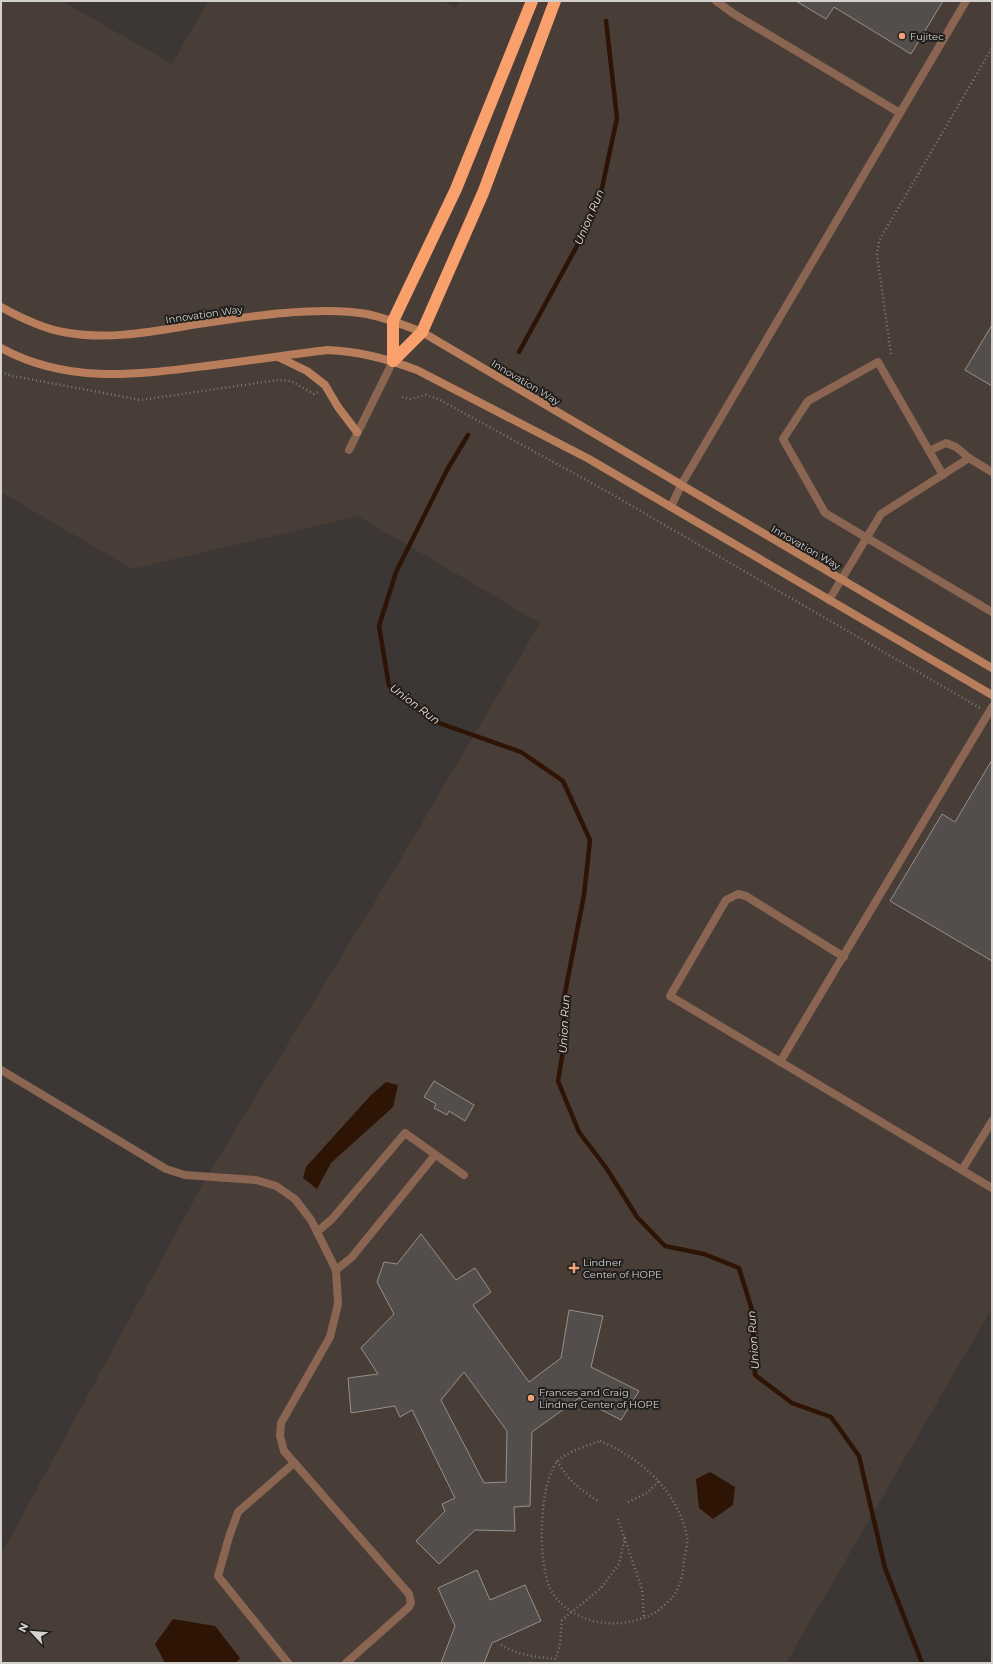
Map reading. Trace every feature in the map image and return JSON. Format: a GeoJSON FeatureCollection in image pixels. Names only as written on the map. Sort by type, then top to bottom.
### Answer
{"type":"FeatureCollection","features":[{"type":"Feature","properties":{"kind":"highway"},"geometry":{"type":"LineString","coordinates":[[393,361],[393,321],[456,189],[532,1]]}},
{"type":"Feature","properties":{"kind":"highway"},"geometry":{"type":"LineString","coordinates":[[393,361],[422,332],[483,193],[556,1]]}},
{"type":"Feature","properties":{"kind":"main road","name":"Innovation Way"},"geometry":{"type":"LineString","coordinates":[[1,307],[41,326],[63,332],[90,336],[112,336],[150,332],[213,322],[298,313],[336,311],[367,314],[393,321],[422,332],[992,668]]}},
{"type":"Feature","properties":{"kind":"main road"},"geometry":{"type":"LineString","coordinates":[[1,348],[28,362],[52,369],[81,374],[142,374],[328,350],[370,354],[393,361],[417,370],[575,452],[992,695]]}},
{"type":"Feature","properties":{"kind":"main road"},"geometry":{"type":"LineString","coordinates":[[277,357],[307,371],[325,385],[338,407],[358,432]]}},
{"type":"Feature","properties":{"kind":"street"},"geometry":{"type":"LineString","coordinates":[[716,1],[734,14],[900,112]]}},
{"type":"Feature","properties":{"kind":"street"},"geometry":{"type":"LineString","coordinates":[[671,507],[681,485],[966,1]]}},
{"type":"Feature","properties":{"kind":"street"},"geometry":{"type":"LineString","coordinates":[[349,450],[393,361]]}},
{"type":"Feature","properties":{"kind":"street"},"geometry":{"type":"LineString","coordinates":[[942,475],[878,362],[808,401],[783,439],[825,513],[992,612]]}},
{"type":"Feature","properties":{"kind":"street"},"geometry":{"type":"LineString","coordinates":[[929,451],[946,443],[956,447],[969,458],[992,472]]}},
{"type":"Feature","properties":{"kind":"street"},"geometry":{"type":"LineString","coordinates":[[829,600],[881,514],[969,458]]}},
{"type":"Feature","properties":{"kind":"street"},"geometry":{"type":"LineString","coordinates":[[780,1062],[990,710]]}},
{"type":"Feature","properties":{"kind":"street"},"geometry":{"type":"LineString","coordinates":[[844,957],[746,896],[738,894],[726,900],[670,996],[992,1188]]}},
{"type":"Feature","properties":{"kind":"street"},"geometry":{"type":"LineString","coordinates":[[1,1070],[166,1169],[185,1175],[256,1180],[276,1186],[295,1199],[311,1220],[336,1270],[338,1304],[330,1337],[281,1423],[280,1436],[284,1451],[409,1594],[411,1599],[409,1607],[346,1663]]}},
{"type":"Feature","properties":{"kind":"street"},"geometry":{"type":"LineString","coordinates":[[962,1170],[992,1121]]}},
{"type":"Feature","properties":{"kind":"street"},"geometry":{"type":"LineString","coordinates":[[317,1232],[332,1219],[405,1133],[464,1175]]}},
{"type":"Feature","properties":{"kind":"street"},"geometry":{"type":"LineString","coordinates":[[336,1270],[352,1257],[435,1155]]}},
{"type":"Feature","properties":{"kind":"street"},"geometry":{"type":"LineString","coordinates":[[288,1663],[218,1576],[228,1538],[238,1512],[294,1463]]}},
{"type":"Feature","properties":{"kind":"path"},"geometry":{"type":"LineString","coordinates":[[891,354],[876,255],[879,240],[992,48]]}},
{"type":"Feature","properties":{"kind":"path"},"geometry":{"type":"LineString","coordinates":[[1,372],[13,376],[141,400],[278,380],[290,381],[314,394],[318,391]]}},
{"type":"Feature","properties":{"kind":"path"},"geometry":{"type":"LineString","coordinates":[[402,397],[410,399],[426,395],[440,400],[608,492],[990,710]]}},
{"type":"Feature","properties":{"kind":"path"},"geometry":{"type":"LineString","coordinates":[[600,1441],[620,1449],[636,1460],[659,1481],[678,1510],[687,1538],[683,1576],[673,1597],[657,1612],[630,1622],[599,1624],[571,1611],[553,1594],[545,1567],[541,1520],[550,1474],[557,1461],[584,1446],[600,1441]]}},
{"type":"Feature","properties":{"kind":"path"},"geometry":{"type":"LineString","coordinates":[[557,1461],[568,1479],[598,1501]]}},
{"type":"Feature","properties":{"kind":"path"},"geometry":{"type":"LineString","coordinates":[[628,1502],[647,1493],[659,1481]]}},
{"type":"Feature","properties":{"kind":"path"},"geometry":{"type":"LineString","coordinates":[[618,1519],[642,1589],[644,1617]]}},
{"type":"Feature","properties":{"kind":"path"},"geometry":{"type":"LineString","coordinates":[[501,1646],[511,1651],[534,1657],[556,1659],[560,1642],[562,1620],[571,1611],[601,1588],[606,1582],[619,1564],[625,1537]]}},
{"type":"Feature","properties":{"kind":"shaded area"},"geometry":{"type":"Polygon","coordinates":[[[1,1],[62,1],[172,64],[208,1],[444,1],[456,8],[460,1],[992,1],[992,1308],[786,1663],[1,1663],[1,1555],[206,1178],[393,872],[540,623],[358,516],[132,569],[1,492],[1,1]]]}},
{"type":"Feature","properties":{"kind":"shaded area"},"geometry":{"type":"Polygon","coordinates":[[[386,1082],[398,1085],[393,1107],[331,1163],[317,1189],[303,1178],[306,1167],[371,1095],[386,1082]]]}},
{"type":"Feature","properties":{"kind":"shaded area"},"geometry":{"type":"Polygon","coordinates":[[[710,1472],[735,1487],[733,1505],[713,1519],[699,1508],[696,1479],[710,1472]]]}},
{"type":"Feature","properties":{"kind":"shaded area"},"geometry":{"type":"Polygon","coordinates":[[[173,1619],[215,1626],[240,1658],[236,1663],[165,1663],[155,1644],[173,1619]]]}},
{"type":"Feature","properties":{"kind":"building","name":"Fujitec"},"geometry":{"type":"Polygon","coordinates":[[[796,1],[943,1],[911,54],[834,7],[826,19],[796,1]]]}},
{"type":"Feature","properties":{"kind":"building"},"geometry":{"type":"Polygon","coordinates":[[[992,325],[992,386],[965,370],[992,325]]]}},
{"type":"Feature","properties":{"kind":"building"},"geometry":{"type":"Polygon","coordinates":[[[992,760],[992,961],[890,901],[942,814],[955,822],[992,760]]]}},
{"type":"Feature","properties":{"kind":"building"},"geometry":{"type":"Polygon","coordinates":[[[434,1081],[474,1105],[465,1121],[449,1111],[447,1115],[434,1108],[436,1104],[424,1097],[434,1081]]]}},
{"type":"Feature","properties":{"kind":"building","name":"Frances and Craig Lindner Center of HOPE"},"geometry":{"type":"Polygon","coordinates":[[[421,1234],[456,1280],[475,1268],[491,1292],[473,1305],[529,1382],[561,1358],[569,1310],[603,1316],[591,1367],[639,1391],[621,1420],[579,1398],[532,1432],[530,1506],[514,1507],[515,1531],[475,1530],[439,1564],[416,1541],[445,1511],[442,1504],[455,1498],[412,1410],[400,1417],[395,1406],[351,1413],[348,1378],[378,1374],[361,1348],[394,1314],[377,1282],[384,1262],[397,1264],[421,1234]],[[464,1372],[441,1400],[484,1483],[506,1482],[507,1431],[464,1372]]]}},
{"type":"Feature","properties":{"kind":"building"},"geometry":{"type":"Polygon","coordinates":[[[477,1570],[490,1600],[525,1585],[541,1621],[492,1643],[484,1663],[441,1663],[455,1626],[438,1588],[477,1570]]]}},
{"type":"Feature","properties":{"kind":"waterway","name":"Union Run"},"geometry":{"type":"LineString","coordinates":[[519,352],[578,244],[602,188],[617,118],[606,21]]}},
{"type":"Feature","properties":{"kind":"waterway","name":"Union Run"},"geometry":{"type":"LineString","coordinates":[[468,435],[447,470],[396,572],[379,626],[389,686],[436,722],[521,752],[563,781],[590,840],[584,895],[563,1003],[565,1038],[558,1081],[579,1132],[607,1169],[637,1217],[665,1246],[704,1254],[739,1268],[752,1310],[755,1375],[792,1403],[831,1417],[859,1456],[885,1568],[922,1663]]}},
{"type":"Feature","properties":{"kind":"place","name":"Fujitec"},"geometry":{"type":"Point","coordinates":[902,36]}},
{"type":"Feature","properties":{"kind":"place","name":"Lindner Center of HOPE"},"geometry":{"type":"Point","coordinates":[574,1268]}},
{"type":"Feature","properties":{"kind":"place","name":"Frances and Craig Lindner Center of HOPE"},"geometry":{"type":"Point","coordinates":[531,1398]}}]}
